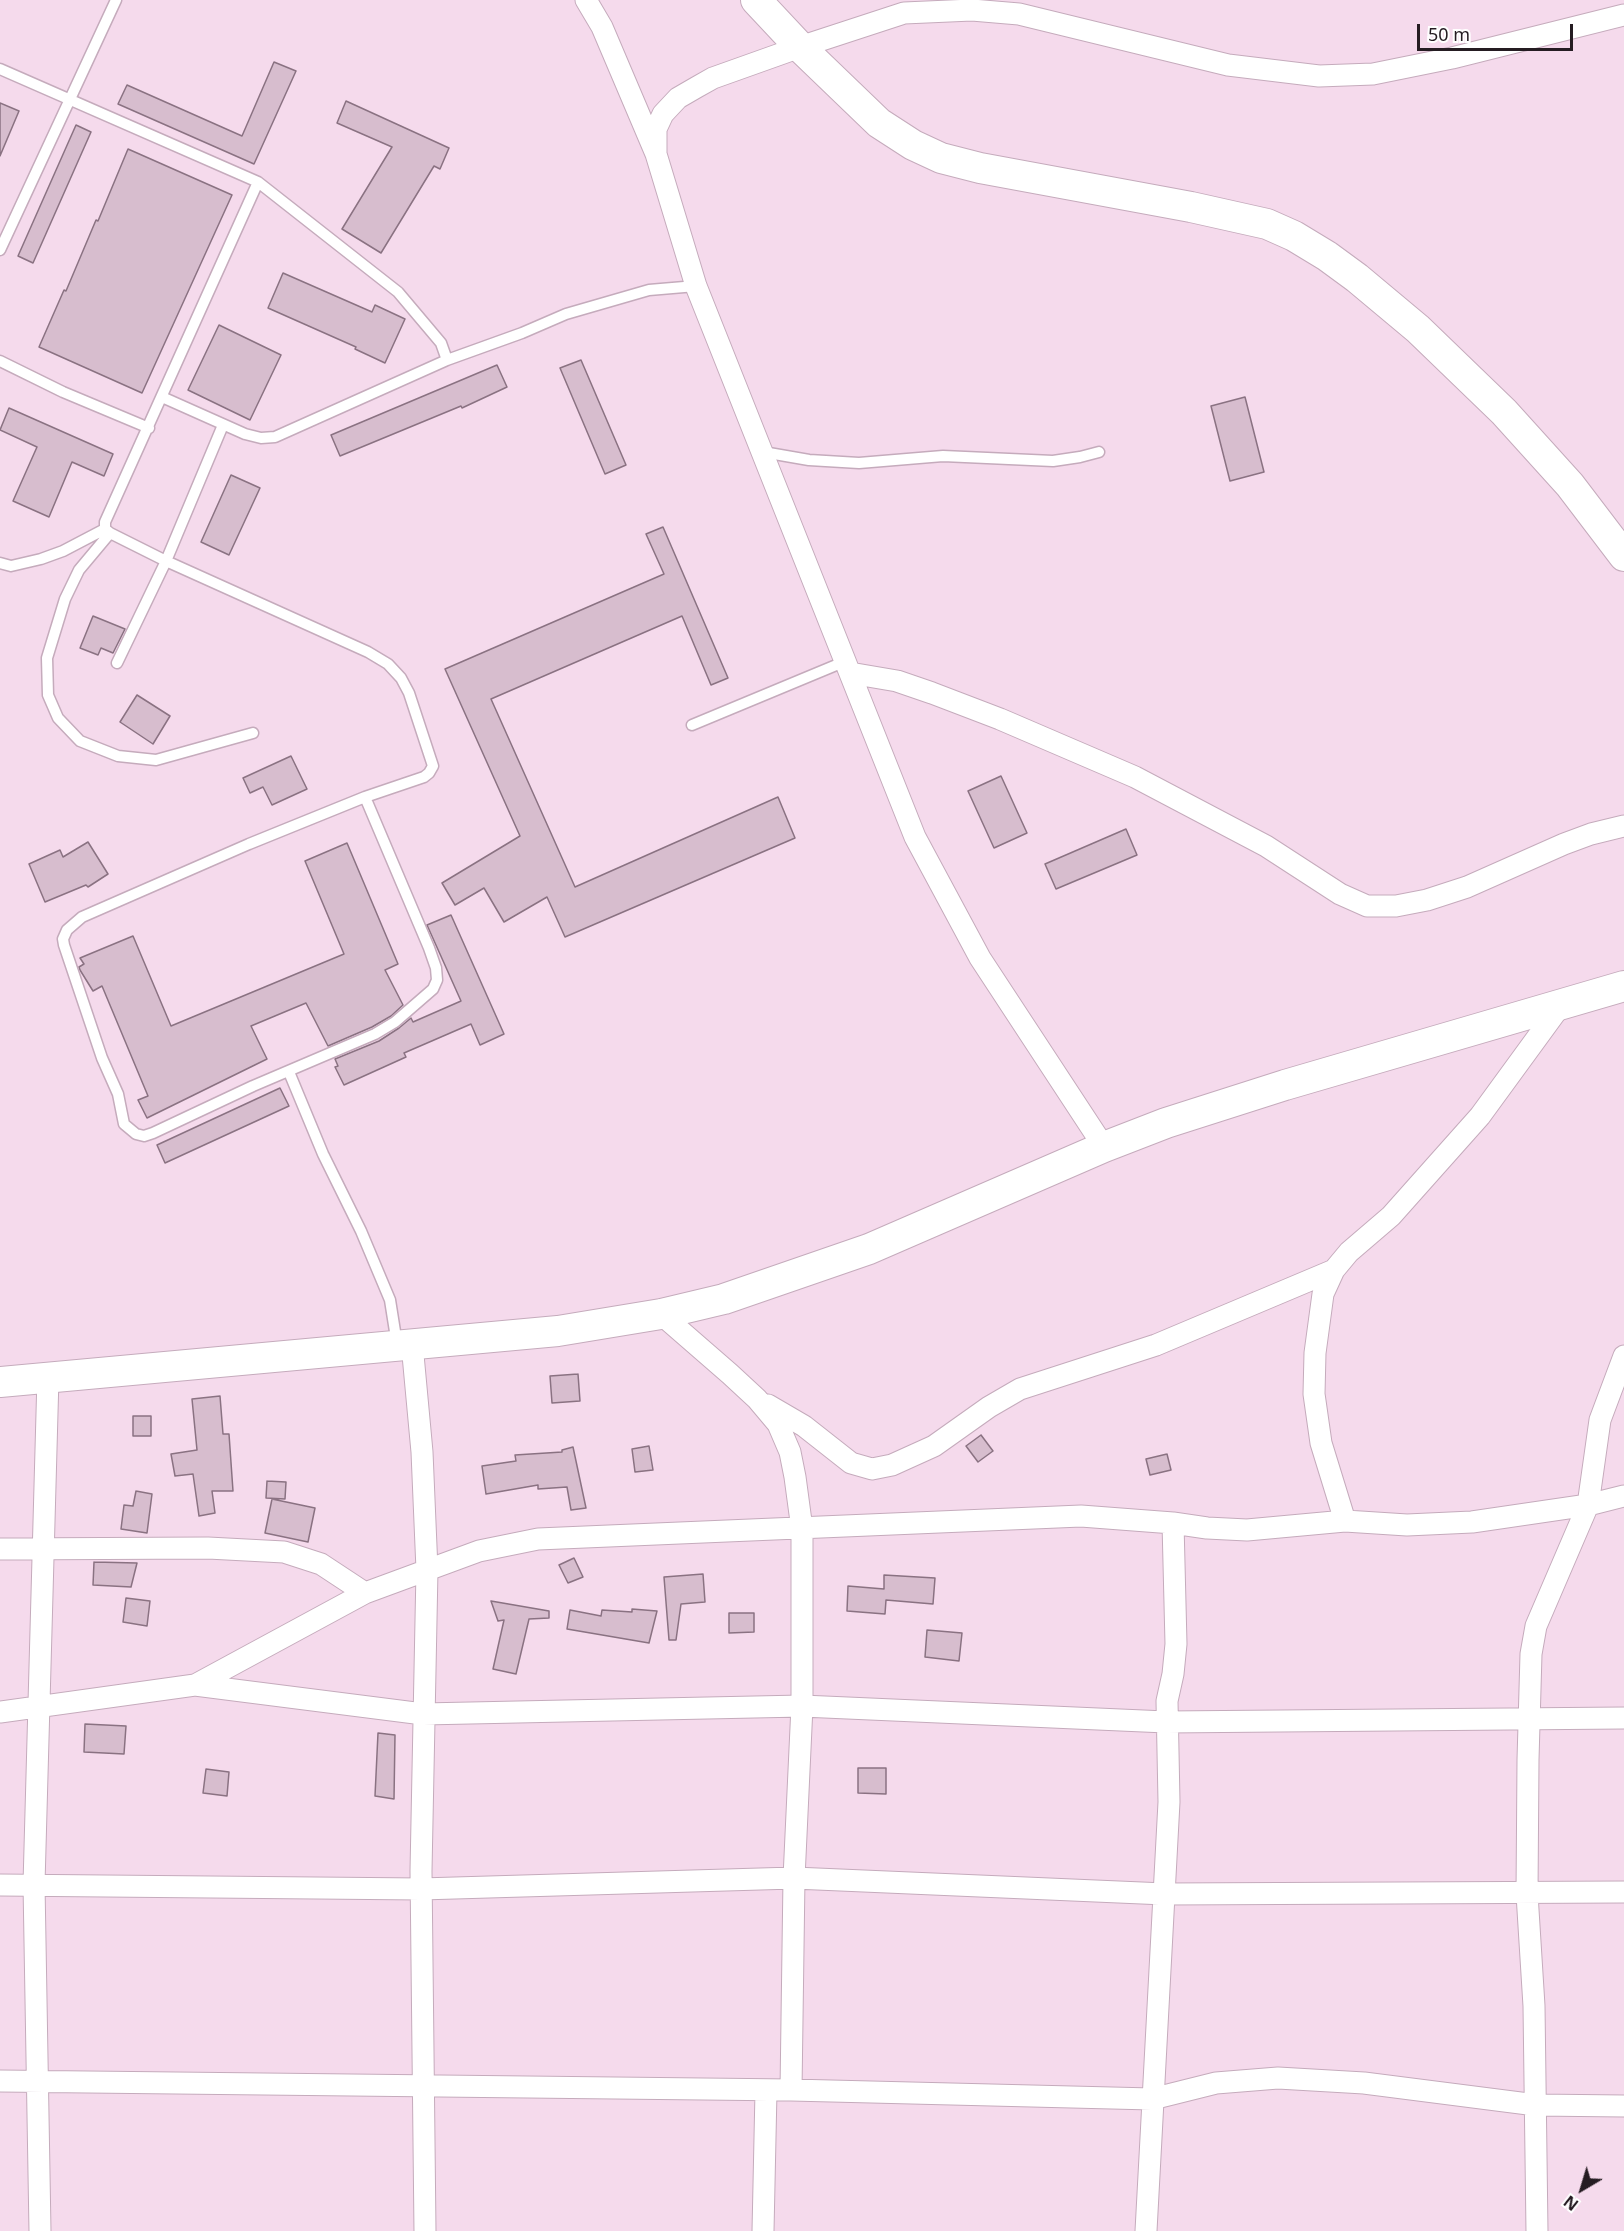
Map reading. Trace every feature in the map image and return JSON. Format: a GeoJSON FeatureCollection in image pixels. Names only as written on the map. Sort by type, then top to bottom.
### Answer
{"type":"FeatureCollection","features":[{"type":"Feature","properties":{"kind":"main road"},"geometry":{"type":"LineString","coordinates":[[756,0],[800,48],[879,123],[913,145],[941,158],[980,168],[1180,205],[1267,224],[1294,236],[1327,256],[1418,329],[1512,420],[1570,486],[1624,556]]}},
{"type":"Feature","properties":{"kind":"main road"},"geometry":{"type":"LineString","coordinates":[[0,1382],[558,1331],[661,1314],[724,1299],[869,1249],[1104,1147],[1166,1123],[1285,1085],[1624,986]]}},
{"type":"Feature","properties":{"kind":"street"},"geometry":{"type":"LineString","coordinates":[[586,0],[602,27],[656,154],[696,286],[911,827],[942,890],[980,958],[1104,1147]]}},
{"type":"Feature","properties":{"kind":"street"},"geometry":{"type":"LineString","coordinates":[[656,154],[656,129],[663,114],[678,98],[713,78],[904,13],[972,10],[1019,15],[1228,65],[1319,76],[1373,75],[1452,58],[1624,15]]}},
{"type":"Feature","properties":{"kind":"street"},"geometry":{"type":"LineString","coordinates":[[848,667],[897,681],[1000,719],[1135,777],[1266,846],[1340,894],[1366,906],[1396,906],[1427,900],[1467,887],[1590,834],[1624,826]]}},
{"type":"Feature","properties":{"kind":"street"},"geometry":{"type":"LineString","coordinates":[[1345,1521],[1321,1443],[1314,1394],[1319,1313],[1323,1294],[1334,1270],[1349,1252],[1391,1216],[1473,1125],[1561,1005]]}},
{"type":"Feature","properties":{"kind":"street"},"geometry":{"type":"LineString","coordinates":[[757,1399],[804,1426],[851,1463],[872,1468],[892,1466],[934,1446],[988,1407],[1020,1389],[1156,1345],[1334,1270]]}},
{"type":"Feature","properties":{"kind":"street"},"geometry":{"type":"LineString","coordinates":[[661,1314],[757,1399],[778,1424],[790,1452],[802,1529],[802,1706],[794,1878],[791,2090]]}},
{"type":"Feature","properties":{"kind":"street"},"geometry":{"type":"LineString","coordinates":[[404,1345],[422,1452],[427,1570],[421,1889],[426,2231]]}},
{"type":"Feature","properties":{"kind":"street"},"geometry":{"type":"LineString","coordinates":[[1537,2231],[1534,2006],[1527,1894],[1531,1654],[1536,1626],[1588,1504],[1600,1420],[1624,1356]]}},
{"type":"Feature","properties":{"kind":"street"},"geometry":{"type":"LineString","coordinates":[[40,2231],[34,1884],[48,1377]]}},
{"type":"Feature","properties":{"kind":"street"},"geometry":{"type":"LineString","coordinates":[[195,1685],[365,1593],[479,1551],[538,1539],[1081,1516],[1247,1530],[1345,1521],[1407,1525],[1472,1522],[1588,1504],[1624,1496]]}},
{"type":"Feature","properties":{"kind":"street"},"geometry":{"type":"LineString","coordinates":[[1146,2231],[1169,1802],[1167,1701],[1176,1644],[1173,1523]]}},
{"type":"Feature","properties":{"kind":"street"},"geometry":{"type":"LineString","coordinates":[[0,1550],[208,1548],[284,1552],[321,1564],[365,1593]]}},
{"type":"Feature","properties":{"kind":"street"},"geometry":{"type":"LineString","coordinates":[[0,1712],[195,1685],[423,1714],[802,1706],[1166,1722],[1624,1718]]}},
{"type":"Feature","properties":{"kind":"street"},"geometry":{"type":"LineString","coordinates":[[0,1885],[421,1889],[794,1878],[1165,1894],[1624,1892]]}},
{"type":"Feature","properties":{"kind":"street"},"geometry":{"type":"LineString","coordinates":[[0,2081],[791,2090],[1152,2099],[1216,2083],[1278,2078],[1364,2083],[1536,2105],[1624,2106]]}},
{"type":"Feature","properties":{"kind":"street"},"geometry":{"type":"LineString","coordinates":[[764,2231],[766,2091]]}},
{"type":"Feature","properties":{"kind":"lane"},"geometry":{"type":"LineString","coordinates":[[0,250],[116,0]]}},
{"type":"Feature","properties":{"kind":"lane"},"geometry":{"type":"LineString","coordinates":[[0,69],[258,182],[398,292],[441,343],[447,360]]}},
{"type":"Feature","properties":{"kind":"lane"},"geometry":{"type":"LineString","coordinates":[[258,182],[105,522],[108,531],[166,561],[368,652],[388,664],[409,693],[433,766],[424,777],[365,797],[82,917],[67,930],[63,939],[64,945],[102,1058],[118,1095],[124,1124],[136,1134],[144,1136],[153,1133],[253,1086],[375,1034],[395,1022],[426,996],[437,980],[436,968],[404,884],[365,797]]}},
{"type":"Feature","properties":{"kind":"lane"},"geometry":{"type":"LineString","coordinates":[[162,397],[253,436],[275,437],[447,360],[522,333],[566,314],[649,290],[696,286]]}},
{"type":"Feature","properties":{"kind":"lane"},"geometry":{"type":"LineString","coordinates":[[0,361],[63,392],[148,428]]}},
{"type":"Feature","properties":{"kind":"lane"},"geometry":{"type":"LineString","coordinates":[[117,663],[166,561],[223,425]]}},
{"type":"Feature","properties":{"kind":"lane"},"geometry":{"type":"LineString","coordinates":[[763,452],[809,460],[859,463],[943,456],[1053,461],[1099,452]]}},
{"type":"Feature","properties":{"kind":"lane"},"geometry":{"type":"LineString","coordinates":[[0,563],[11,566],[41,559],[108,531]]}},
{"type":"Feature","properties":{"kind":"lane"},"geometry":{"type":"LineString","coordinates":[[108,531],[79,570],[65,598],[49,648],[48,695],[58,718],[80,741],[118,756],[156,760],[253,733]]}},
{"type":"Feature","properties":{"kind":"lane"},"geometry":{"type":"LineString","coordinates":[[692,725],[848,667]]}},
{"type":"Feature","properties":{"kind":"lane"},"geometry":{"type":"LineString","coordinates":[[289,1072],[323,1154],[361,1231],[390,1300],[404,1345]]}},
{"type":"Feature","properties":{"kind":"building"},"geometry":{"type":"Polygon","coordinates":[[[274,62],[296,71],[254,164],[118,104],[127,85],[242,136],[274,62]]]}},
{"type":"Feature","properties":{"kind":"building"},"geometry":{"type":"Polygon","coordinates":[[[346,101],[449,148],[440,169],[434,166],[381,253],[342,229],[392,147],[337,123],[346,101]]]}},
{"type":"Feature","properties":{"kind":"building"},"geometry":{"type":"Polygon","coordinates":[[[0,103],[19,111],[0,156],[0,103]]]}},
{"type":"Feature","properties":{"kind":"building"},"geometry":{"type":"Polygon","coordinates":[[[76,125],[91,132],[33,263],[18,256],[76,125]]]}},
{"type":"Feature","properties":{"kind":"building"},"geometry":{"type":"Polygon","coordinates":[[[128,149],[232,195],[142,393],[39,347],[96,220],[98,221],[128,149]]]}},
{"type":"Feature","properties":{"kind":"building"},"geometry":{"type":"Polygon","coordinates":[[[283,273],[372,312],[375,305],[405,319],[385,363],[355,349],[356,347],[268,308],[283,273]]]}},
{"type":"Feature","properties":{"kind":"building"},"geometry":{"type":"Polygon","coordinates":[[[219,325],[281,355],[250,420],[188,390],[219,325]]]}},
{"type":"Feature","properties":{"kind":"building"},"geometry":{"type":"Polygon","coordinates":[[[581,360],[626,465],[605,474],[560,368],[581,360]]]}},
{"type":"Feature","properties":{"kind":"building"},"geometry":{"type":"Polygon","coordinates":[[[497,365],[507,387],[462,408],[461,406],[340,456],[331,435],[497,365]]]}},
{"type":"Feature","properties":{"kind":"building"},"geometry":{"type":"Polygon","coordinates":[[[1245,397],[1264,472],[1230,481],[1211,406],[1245,397]]]}},
{"type":"Feature","properties":{"kind":"building"},"geometry":{"type":"Polygon","coordinates":[[[9,408],[113,454],[104,476],[72,462],[49,517],[13,501],[37,447],[0,430],[9,408]]]}},
{"type":"Feature","properties":{"kind":"building"},"geometry":{"type":"Polygon","coordinates":[[[231,475],[260,488],[229,555],[201,542],[231,475]]]}},
{"type":"Feature","properties":{"kind":"building"},"geometry":{"type":"Polygon","coordinates":[[[663,527],[728,678],[711,685],[682,616],[491,699],[575,887],[778,797],[795,838],[565,937],[547,897],[504,922],[484,888],[455,905],[442,883],[520,836],[445,669],[664,574],[646,534],[663,527]]]}},
{"type":"Feature","properties":{"kind":"building"},"geometry":{"type":"Polygon","coordinates":[[[93,616],[125,629],[113,653],[101,648],[98,655],[80,648],[93,616]]]}},
{"type":"Feature","properties":{"kind":"building"},"geometry":{"type":"Polygon","coordinates":[[[137,695],[170,716],[153,744],[120,722],[137,695]]]}},
{"type":"Feature","properties":{"kind":"building"},"geometry":{"type":"Polygon","coordinates":[[[291,756],[307,789],[272,805],[263,787],[250,793],[243,778],[291,756]]]}},
{"type":"Feature","properties":{"kind":"building"},"geometry":{"type":"Polygon","coordinates":[[[1001,776],[1027,833],[994,848],[968,791],[1001,776]]]}},
{"type":"Feature","properties":{"kind":"building"},"geometry":{"type":"Polygon","coordinates":[[[1126,829],[1137,855],[1056,889],[1045,864],[1126,829]]]}},
{"type":"Feature","properties":{"kind":"building"},"geometry":{"type":"Polygon","coordinates":[[[88,842],[108,874],[88,887],[86,885],[45,902],[29,864],[60,850],[63,857],[88,842]]]}},
{"type":"Feature","properties":{"kind":"building"},"geometry":{"type":"Polygon","coordinates":[[[347,843],[398,964],[385,970],[403,1005],[391,1016],[372,1027],[328,1046],[306,1003],[251,1026],[267,1059],[147,1118],[138,1100],[148,1096],[102,986],[93,991],[80,970],[79,967],[84,964],[80,958],[133,936],[171,1026],[344,954],[305,861],[347,843]]]}},
{"type":"Feature","properties":{"kind":"building"},"geometry":{"type":"Polygon","coordinates":[[[451,915],[504,1034],[480,1045],[471,1024],[404,1053],[406,1057],[344,1085],[335,1067],[338,1066],[335,1059],[379,1041],[411,1018],[413,1022],[461,1001],[427,925],[451,915]]]}},
{"type":"Feature","properties":{"kind":"building"},"geometry":{"type":"Polygon","coordinates":[[[280,1088],[289,1106],[165,1163],[157,1145],[280,1088]]]}},
{"type":"Feature","properties":{"kind":"building"},"geometry":{"type":"Polygon","coordinates":[[[578,1374],[580,1401],[552,1403],[550,1376],[578,1374]]]}},
{"type":"Feature","properties":{"kind":"building"},"geometry":{"type":"Polygon","coordinates":[[[220,1396],[223,1434],[229,1434],[233,1491],[212,1491],[215,1513],[199,1516],[193,1474],[175,1476],[171,1454],[197,1450],[192,1399],[220,1396]]]}},
{"type":"Feature","properties":{"kind":"building"},"geometry":{"type":"Polygon","coordinates":[[[133,1416],[151,1416],[151,1436],[133,1436],[133,1416]]]}},
{"type":"Feature","properties":{"kind":"building"},"geometry":{"type":"Polygon","coordinates":[[[981,1435],[993,1451],[978,1462],[966,1446],[981,1435]]]}},
{"type":"Feature","properties":{"kind":"building"},"geometry":{"type":"Polygon","coordinates":[[[649,1446],[653,1470],[635,1472],[632,1449],[649,1446]]]}},
{"type":"Feature","properties":{"kind":"building"},"geometry":{"type":"Polygon","coordinates":[[[573,1447],[586,1508],[571,1510],[567,1487],[538,1489],[538,1485],[486,1494],[482,1466],[516,1461],[515,1455],[562,1452],[562,1450],[573,1447]]]}},
{"type":"Feature","properties":{"kind":"building"},"geometry":{"type":"Polygon","coordinates":[[[1167,1454],[1171,1470],[1150,1475],[1146,1459],[1167,1454]]]}},
{"type":"Feature","properties":{"kind":"building"},"geometry":{"type":"Polygon","coordinates":[[[267,1481],[286,1482],[285,1499],[266,1498],[267,1481]]]}},
{"type":"Feature","properties":{"kind":"building"},"geometry":{"type":"Polygon","coordinates":[[[136,1491],[152,1494],[147,1533],[121,1529],[124,1505],[133,1506],[136,1491]]]}},
{"type":"Feature","properties":{"kind":"building"},"geometry":{"type":"Polygon","coordinates":[[[272,1499],[315,1508],[308,1542],[265,1533],[272,1499]]]}},
{"type":"Feature","properties":{"kind":"building"},"geometry":{"type":"Polygon","coordinates":[[[574,1558],[583,1577],[568,1583],[559,1565],[574,1558]]]}},
{"type":"Feature","properties":{"kind":"building"},"geometry":{"type":"Polygon","coordinates":[[[94,1562],[137,1563],[131,1587],[93,1585],[94,1562]]]}},
{"type":"Feature","properties":{"kind":"building"},"geometry":{"type":"Polygon","coordinates":[[[703,1574],[705,1602],[681,1604],[676,1640],[669,1640],[664,1577],[703,1574]]]}},
{"type":"Feature","properties":{"kind":"building"},"geometry":{"type":"Polygon","coordinates":[[[884,1575],[935,1578],[933,1604],[886,1600],[885,1614],[847,1611],[848,1586],[884,1589],[884,1575]]]}},
{"type":"Feature","properties":{"kind":"building"},"geometry":{"type":"Polygon","coordinates":[[[126,1598],[150,1601],[147,1626],[123,1622],[126,1598]]]}},
{"type":"Feature","properties":{"kind":"building"},"geometry":{"type":"Polygon","coordinates":[[[491,1601],[549,1611],[549,1618],[529,1619],[516,1674],[493,1669],[504,1620],[498,1621],[491,1601]]]}},
{"type":"Feature","properties":{"kind":"building"},"geometry":{"type":"Polygon","coordinates":[[[632,1609],[657,1611],[649,1643],[567,1629],[570,1610],[601,1616],[602,1610],[632,1612],[632,1609]]]}},
{"type":"Feature","properties":{"kind":"building"},"geometry":{"type":"Polygon","coordinates":[[[729,1613],[754,1613],[754,1632],[729,1633],[729,1613]]]}},
{"type":"Feature","properties":{"kind":"building"},"geometry":{"type":"Polygon","coordinates":[[[927,1630],[962,1633],[959,1661],[925,1657],[927,1630]]]}},
{"type":"Feature","properties":{"kind":"building"},"geometry":{"type":"Polygon","coordinates":[[[85,1724],[126,1726],[124,1754],[84,1752],[85,1724]]]}},
{"type":"Feature","properties":{"kind":"building"},"geometry":{"type":"Polygon","coordinates":[[[378,1733],[395,1735],[394,1799],[375,1796],[378,1733]]]}},
{"type":"Feature","properties":{"kind":"building"},"geometry":{"type":"Polygon","coordinates":[[[858,1768],[886,1768],[886,1794],[858,1793],[858,1768]]]}},
{"type":"Feature","properties":{"kind":"building"},"geometry":{"type":"Polygon","coordinates":[[[206,1769],[229,1772],[227,1796],[203,1793],[206,1769]]]}}]}
